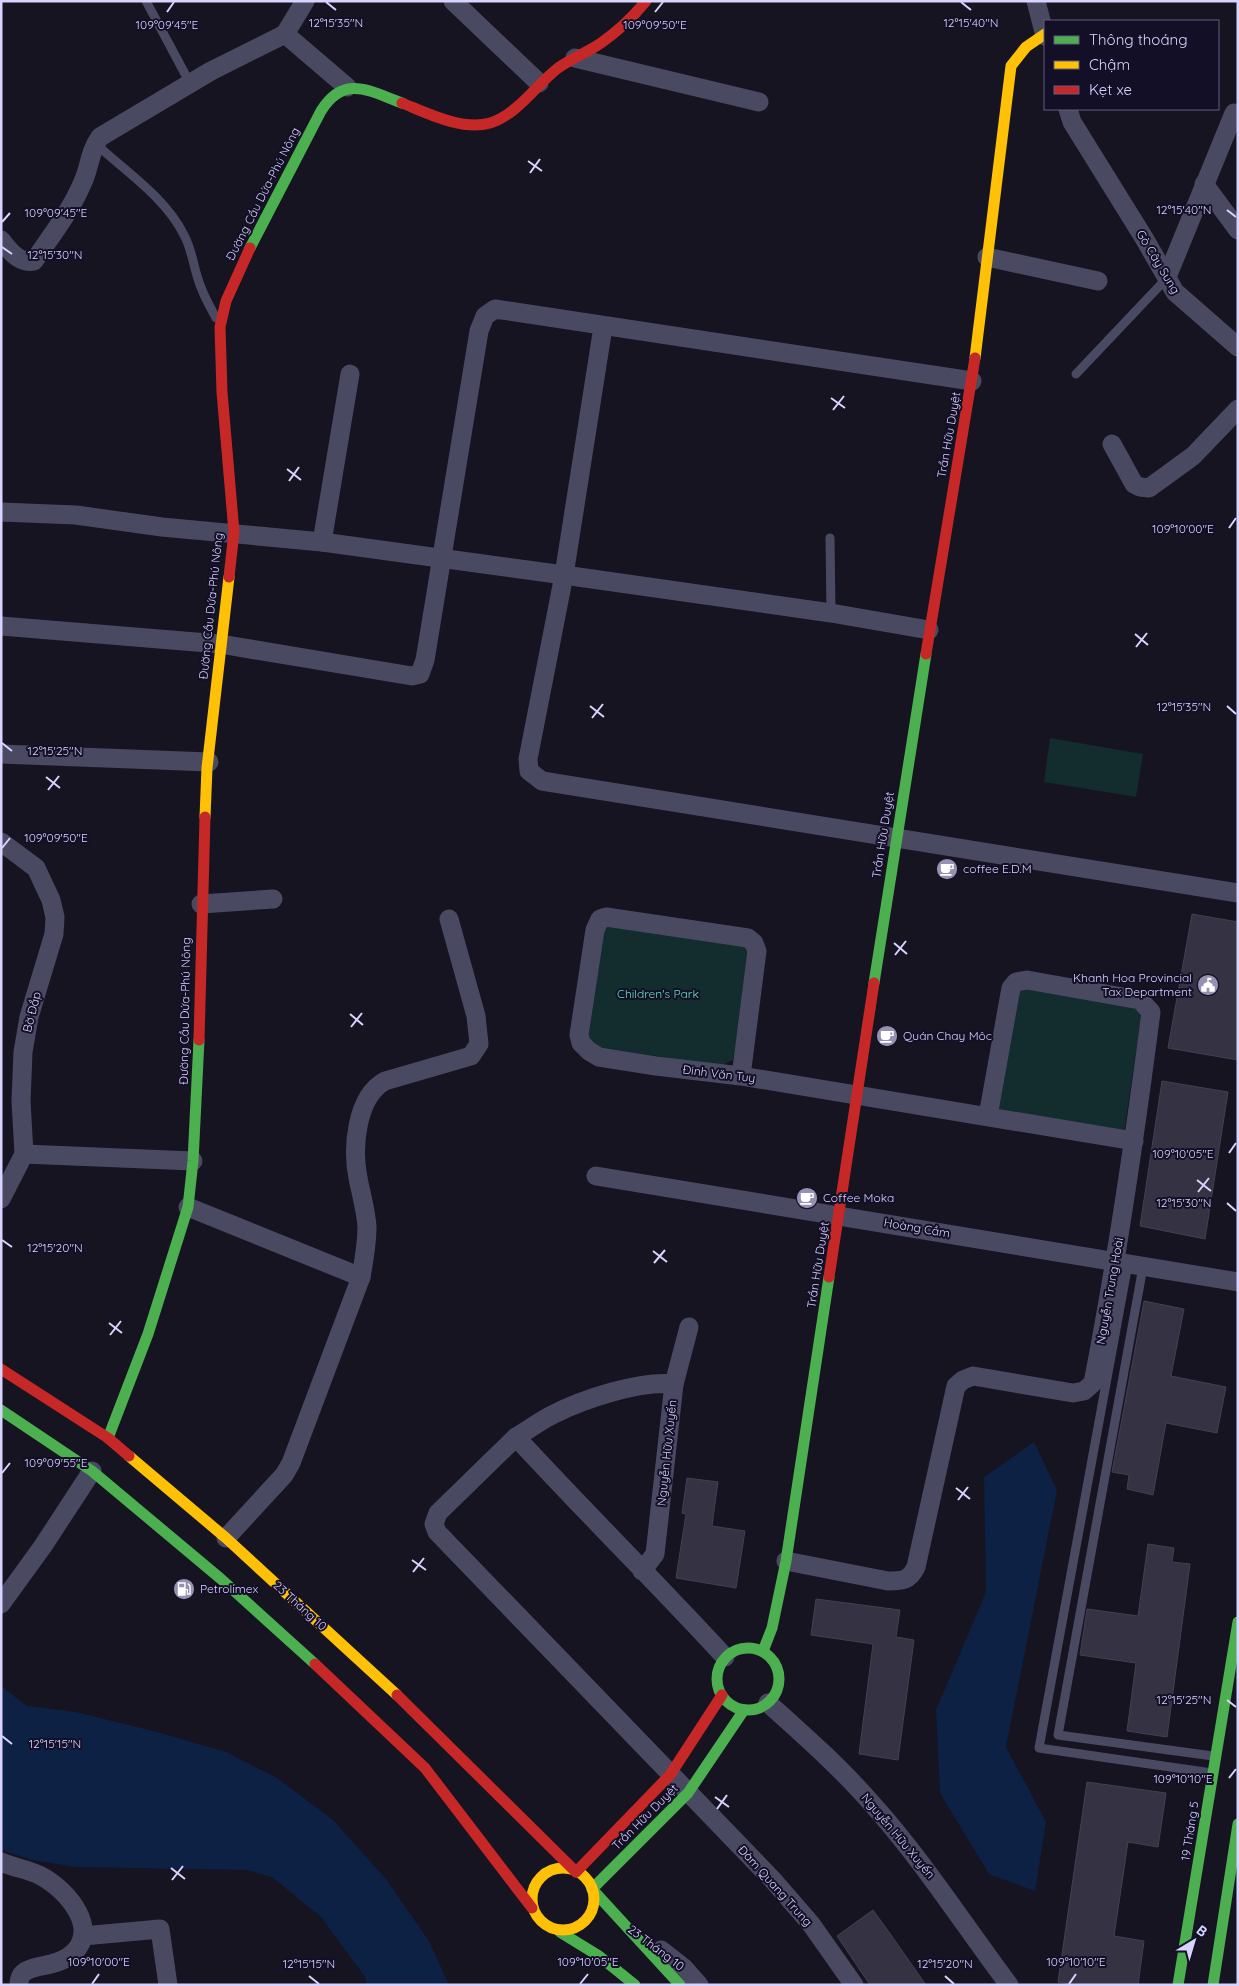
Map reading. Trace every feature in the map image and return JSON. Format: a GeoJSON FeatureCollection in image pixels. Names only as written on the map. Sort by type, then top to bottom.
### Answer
{"type":"FeatureCollection","features":[{"type":"Feature","properties":{"kind":"street"},"geometry":{"type":"LineString","coordinates":[[1,240],[19,258],[26,262],[34,261],[75,199],[84,182],[95,144],[100,137],[233,60],[285,34],[305,1]]}},
{"type":"Feature","properties":{"kind":"street"},"geometry":{"type":"LineString","coordinates":[[453,1],[539,84]]}},
{"type":"Feature","properties":{"kind":"street"},"geometry":{"type":"LineString","coordinates":[[285,34],[347,87],[372,92],[442,118],[473,125],[492,123],[518,106],[558,68],[601,43],[632,18],[646,1]]}},
{"type":"Feature","properties":{"kind":"street"},"geometry":{"type":"LineString","coordinates":[[1036,1],[1044,31]]}},
{"type":"Feature","properties":{"kind":"street","name":"Trần Hữu Duyệt"},"geometry":{"type":"LineString","coordinates":[[763,1651],[772,1628],[786,1561],[896,836],[972,381],[1011,66],[1026,47],[1044,36]]}},
{"type":"Feature","properties":{"kind":"street"},"geometry":{"type":"LineString","coordinates":[[575,58],[759,102]]}},
{"type":"Feature","properties":{"kind":"street","name":"Đường Cầu Dứa-Phú Nông"},"geometry":{"type":"LineString","coordinates":[[106,1442],[148,1334],[188,1207],[193,1160],[201,989],[201,904],[209,762],[220,644],[234,532],[222,392],[220,327],[226,301],[261,224],[327,101],[347,87]]}},
{"type":"Feature","properties":{"kind":"street","name":"Gò Cây Sung"},"geometry":{"type":"LineString","coordinates":[[1068,110],[1072,122],[1167,277],[1174,292],[1238,347]]}},
{"type":"Feature","properties":{"kind":"street"},"geometry":{"type":"LineString","coordinates":[[1167,277],[1234,113]]}},
{"type":"Feature","properties":{"kind":"street"},"geometry":{"type":"LineString","coordinates":[[1204,184],[1238,230]]}},
{"type":"Feature","properties":{"kind":"street"},"geometry":{"type":"LineString","coordinates":[[987,257],[1098,281]]}},
{"type":"Feature","properties":{"kind":"street"},"geometry":{"type":"LineString","coordinates":[[1,626],[220,644],[412,676],[420,674],[426,660],[479,331],[485,316],[495,309],[972,381]]}},
{"type":"Feature","properties":{"kind":"street"},"geometry":{"type":"LineString","coordinates":[[603,326],[564,575],[528,759],[529,771],[534,777],[542,781],[896,836],[1238,893]]}},
{"type":"Feature","properties":{"kind":"street"},"geometry":{"type":"LineString","coordinates":[[322,542],[350,374]]}},
{"type":"Feature","properties":{"kind":"street"},"geometry":{"type":"LineString","coordinates":[[1112,444],[1134,484],[1149,488],[1194,456],[1238,409]]}},
{"type":"Feature","properties":{"kind":"street"},"geometry":{"type":"LineString","coordinates":[[1,512],[76,515],[162,527],[234,532],[442,556],[832,613],[929,630]]}},
{"type":"Feature","properties":{"kind":"street"},"geometry":{"type":"LineString","coordinates":[[1,754],[209,762]]}},
{"type":"Feature","properties":{"kind":"street","name":"Bờ Đắp"},"geometry":{"type":"LineString","coordinates":[[1,842],[36,868],[51,900],[55,918],[54,934],[29,1017],[23,1052],[21,1101],[24,1154]]}},
{"type":"Feature","properties":{"kind":"street"},"geometry":{"type":"LineString","coordinates":[[201,904],[273,899]]}},
{"type":"Feature","properties":{"kind":"street","name":"Đinh Văn Tuy"},"geometry":{"type":"LineString","coordinates":[[741,1076],[757,951],[754,944],[748,938],[606,917],[600,919],[595,930],[579,1036],[581,1043],[589,1051],[599,1056],[656,1066],[741,1076],[1134,1141]]}},
{"type":"Feature","properties":{"kind":"street"},"geometry":{"type":"LineString","coordinates":[[226,1538],[284,1475],[291,1463],[361,1277],[367,1227],[358,1176],[356,1147],[364,1104],[374,1088],[385,1081],[471,1056],[479,1044],[476,1016],[449,919]]}},
{"type":"Feature","properties":{"kind":"street","name":"Nguyễn Trung Hoài"},"geometry":{"type":"LineString","coordinates":[[786,1561],[888,1582],[903,1581],[912,1576],[916,1568],[956,1386],[963,1380],[979,1376],[1073,1392],[1084,1391],[1092,1383],[1129,1264],[1134,1141],[1151,1012],[1147,1005],[1140,1000],[1027,980],[1018,981],[1011,988],[988,1116]]}},
{"type":"Feature","properties":{"kind":"street"},"geometry":{"type":"LineString","coordinates":[[1,1199],[24,1154],[193,1160]]}},
{"type":"Feature","properties":{"kind":"street","name":"Hoàng Cầm"},"geometry":{"type":"LineString","coordinates":[[596,1176],[1238,1282]]}},
{"type":"Feature","properties":{"kind":"street"},"geometry":{"type":"LineString","coordinates":[[188,1207],[361,1277]]}},
{"type":"Feature","properties":{"kind":"street"},"geometry":{"type":"LineString","coordinates":[[674,1384],[689,1327]]}},
{"type":"Feature","properties":{"kind":"street","name":"23 Tháng 10"},"geometry":{"type":"LineString","coordinates":[[1,1369],[106,1442],[226,1538],[417,1714],[576,1872]]}},
{"type":"Feature","properties":{"kind":"street","name":"Nguyễn Hữu Xuyến"},"geometry":{"type":"LineString","coordinates":[[642,1571],[655,1554],[674,1384],[659,1382],[646,1384],[552,1414],[516,1437],[438,1513],[434,1524],[437,1532],[670,1776]]}},
{"type":"Feature","properties":{"kind":"street"},"geometry":{"type":"LineString","coordinates":[[1,1410],[94,1467],[221,1579],[425,1768],[545,1923],[599,1956],[634,1985]]}},
{"type":"Feature","properties":{"kind":"street"},"geometry":{"type":"LineString","coordinates":[[516,1437],[725,1657]]}},
{"type":"Feature","properties":{"kind":"street"},"geometry":{"type":"LineString","coordinates":[[1,1604],[43,1546],[94,1467]]}},
{"type":"Feature","properties":{"kind":"street","name":"19 Tháng 5"},"geometry":{"type":"LineString","coordinates":[[1178,1985],[1209,1822],[1213,1774],[1238,1622]]}},
{"type":"Feature","properties":{"kind":"street"},"geometry":{"type":"LineString","coordinates":[[743,1648],[754,1648],[763,1651],[772,1657],[780,1676],[775,1695],[761,1708],[744,1710],[728,1702],[722,1695],[718,1686],[717,1676],[725,1657],[743,1648]]}},
{"type":"Feature","properties":{"kind":"street","name":"Trần Hữu Duyệt"},"geometry":{"type":"LineString","coordinates":[[576,1872],[670,1776],[722,1695]]}},
{"type":"Feature","properties":{"kind":"street","name":"Nguyễn Hữu Xuyến"},"geometry":{"type":"LineString","coordinates":[[768,1703],[831,1761],[875,1806],[936,1882],[1009,1985]]}},
{"type":"Feature","properties":{"kind":"street","name":"Trần Hữu Duyệt"},"geometry":{"type":"LineString","coordinates":[[592,1889],[688,1793],[744,1710]]}},
{"type":"Feature","properties":{"kind":"street","name":"Đàm Quang Trung"},"geometry":{"type":"LineString","coordinates":[[670,1776],[772,1879],[811,1924],[854,1985]]}},
{"type":"Feature","properties":{"kind":"street"},"geometry":{"type":"LineString","coordinates":[[1212,1985],[1235,1826]]}},
{"type":"Feature","properties":{"kind":"street"},"geometry":{"type":"LineString","coordinates":[[1,1862],[40,1875],[63,1894],[78,1912],[84,1927],[83,1936],[78,1947],[68,1957],[50,1966],[31,1968],[25,1971],[20,1976],[19,1985]]}},
{"type":"Feature","properties":{"kind":"street"},"geometry":{"type":"LineString","coordinates":[[532,1908],[531,1897],[534,1886],[540,1878],[554,1870],[565,1868],[576,1872],[592,1889],[594,1903],[591,1913],[585,1922],[571,1931],[560,1932]]}},
{"type":"Feature","properties":{"kind":"street","name":"23 Tháng 10"},"geometry":{"type":"LineString","coordinates":[[592,1889],[628,1929],[668,1954],[699,1985]]}},
{"type":"Feature","properties":{"kind":"street"},"geometry":{"type":"LineString","coordinates":[[83,1936],[160,1929],[168,1985]]}},
{"type":"Feature","properties":{"kind":"street"},"geometry":{"type":"LineString","coordinates":[[628,1929],[680,1985]]}},
{"type":"Feature","properties":{"kind":"street"},"geometry":{"type":"LineString","coordinates":[[599,1956],[617,1985]]}},
{"type":"Feature","properties":{"kind":"lane"},"geometry":{"type":"LineString","coordinates":[[146,1],[191,85]]}},
{"type":"Feature","properties":{"kind":"lane"},"geometry":{"type":"LineString","coordinates":[[95,144],[135,177],[167,210],[178,225],[193,255],[204,296],[220,327]]}},
{"type":"Feature","properties":{"kind":"lane"},"geometry":{"type":"LineString","coordinates":[[1076,374],[1167,277]]}},
{"type":"Feature","properties":{"kind":"lane"},"geometry":{"type":"LineString","coordinates":[[830,538],[832,613]]}},
{"type":"Feature","properties":{"kind":"lane"},"geometry":{"type":"LineString","coordinates":[[1129,1264],[1058,1735],[1216,1756]]}},
{"type":"Feature","properties":{"kind":"lane"},"geometry":{"type":"LineString","coordinates":[[1129,1264],[1039,1748],[1213,1774]]}},
{"type":"Feature","properties":{"kind":"green space"},"geometry":{"type":"Polygon","coordinates":[[[1050,738],[1143,754],[1136,797],[1044,782],[1050,738]]]}},
{"type":"Feature","properties":{"kind":"green space","name":"Children's Park"},"geometry":{"type":"Polygon","coordinates":[[[613,925],[745,944],[751,952],[733,1060],[720,1066],[592,1046],[588,1035],[603,927],[613,925]]]}},
{"type":"Feature","properties":{"kind":"green space"},"geometry":{"type":"Polygon","coordinates":[[[1024,988],[1138,1006],[1142,1013],[1124,1132],[997,1110],[1018,990],[1024,988]]]}},
{"type":"Feature","properties":{"kind":"water"},"geometry":{"type":"Polygon","coordinates":[[[1034,1442],[1057,1490],[1006,1747],[1046,1822],[1035,1891],[989,1874],[940,1793],[936,1710],[986,1592],[984,1477],[1034,1442]]]}},
{"type":"Feature","properties":{"kind":"water"},"geometry":{"type":"Polygon","coordinates":[[[1,1686],[27,1706],[76,1712],[157,1732],[226,1752],[277,1778],[332,1819],[386,1879],[429,1941],[449,1985],[367,1985],[365,1977],[321,1917],[272,1877],[247,1870],[76,1867],[32,1860],[1,1850],[1,1686]]]}},
{"type":"Feature","properties":{"kind":"building","name":"Khanh Hoa Provincial Tax Department"},"geometry":{"type":"Polygon","coordinates":[[[1192,914],[1238,922],[1238,1060],[1168,1048],[1192,914]]]}},
{"type":"Feature","properties":{"kind":"building"},"geometry":{"type":"Polygon","coordinates":[[[1162,1081],[1228,1092],[1205,1239],[1140,1226],[1162,1081]]]}},
{"type":"Feature","properties":{"kind":"building"},"geometry":{"type":"Polygon","coordinates":[[[1144,1301],[1184,1309],[1171,1376],[1226,1387],[1217,1433],[1166,1423],[1153,1495],[1127,1489],[1129,1475],[1112,1472],[1144,1301]]]}},
{"type":"Feature","properties":{"kind":"building"},"geometry":{"type":"Polygon","coordinates":[[[687,1478],[718,1482],[712,1526],[745,1531],[736,1588],[676,1578],[686,1514],[682,1513],[687,1478]]]}},
{"type":"Feature","properties":{"kind":"building"},"geometry":{"type":"Polygon","coordinates":[[[1148,1544],[1174,1548],[1172,1562],[1190,1564],[1167,1737],[1127,1731],[1136,1663],[1080,1655],[1087,1609],[1138,1616],[1148,1544]]]}},
{"type":"Feature","properties":{"kind":"building"},"geometry":{"type":"Polygon","coordinates":[[[816,1599],[900,1610],[896,1637],[914,1640],[898,1760],[859,1754],[873,1644],[811,1635],[816,1599]]]}},
{"type":"Feature","properties":{"kind":"building"},"geometry":{"type":"Polygon","coordinates":[[[1087,1782],[1166,1793],[1158,1847],[1128,1842],[1114,1936],[1144,1941],[1138,1985],[1076,1985],[1058,1982],[1087,1782]]]}},
{"type":"Feature","properties":{"kind":"building"},"geometry":{"type":"Polygon","coordinates":[[[873,1910],[926,1985],[870,1985],[837,1936],[873,1910]]]}},
{"type":"Feature","properties":{"kind":"traffic: fast"},"geometry":{"type":"LineString","coordinates":[[250,248],[321,111],[330,100],[339,92],[348,89],[358,89],[379,94],[402,103]]}},
{"type":"Feature","properties":{"kind":"traffic: fast"},"geometry":{"type":"LineString","coordinates":[[874,983],[926,654]]}},
{"type":"Feature","properties":{"kind":"traffic: fast"},"geometry":{"type":"LineString","coordinates":[[108,1438],[148,1334],[188,1207],[193,1161],[199,1040]]}},
{"type":"Feature","properties":{"kind":"traffic: fast"},"geometry":{"type":"LineString","coordinates":[[763,1651],[772,1628],[786,1561],[829,1277]]}},
{"type":"Feature","properties":{"kind":"traffic: fast"},"geometry":{"type":"LineString","coordinates":[[1,1410],[92,1471],[221,1579],[315,1664]]}},
{"type":"Feature","properties":{"kind":"traffic: fast"},"geometry":{"type":"LineString","coordinates":[[1178,1985],[1238,1622]]}},
{"type":"Feature","properties":{"kind":"traffic: fast"},"geometry":{"type":"LineString","coordinates":[[742,1648],[754,1648],[770,1657],[777,1667],[779,1679],[777,1691],[770,1701],[754,1710],[742,1710],[731,1705],[722,1696],[717,1685],[717,1673],[722,1662],[731,1653],[742,1648]]}},
{"type":"Feature","properties":{"kind":"traffic: fast"},"geometry":{"type":"LineString","coordinates":[[592,1889],[688,1793],[744,1710]]}},
{"type":"Feature","properties":{"kind":"traffic: fast"},"geometry":{"type":"LineString","coordinates":[[1213,1985],[1238,1824]]}},
{"type":"Feature","properties":{"kind":"traffic: fast"},"geometry":{"type":"LineString","coordinates":[[592,1889],[680,1985]]}},
{"type":"Feature","properties":{"kind":"traffic: fast"},"geometry":{"type":"LineString","coordinates":[[560,1932],[599,1956],[635,1985]]}},
{"type":"Feature","properties":{"kind":"traffic: slow"},"geometry":{"type":"LineString","coordinates":[[975,358],[1011,66],[1026,47],[1044,35]]}},
{"type":"Feature","properties":{"kind":"traffic: slow"},"geometry":{"type":"LineString","coordinates":[[205,817],[207,768],[229,577]]}},
{"type":"Feature","properties":{"kind":"traffic: slow"},"geometry":{"type":"LineString","coordinates":[[129,1456],[226,1538],[397,1695]]}},
{"type":"Feature","properties":{"kind":"traffic: slow"},"geometry":{"type":"LineString","coordinates":[[563,1868],[580,1873],[585,1877],[589,1882],[594,1899],[589,1916],[585,1921],[580,1925],[563,1930],[546,1925],[541,1921],[537,1916],[532,1899],[537,1882],[541,1877],[546,1873],[563,1868]]}},
{"type":"Feature","properties":{"kind":"traffic: jam"},"geometry":{"type":"LineString","coordinates":[[402,103],[433,116],[468,125],[490,123],[500,119],[518,106],[558,68],[613,34],[646,1]]}},
{"type":"Feature","properties":{"kind":"traffic: jam"},"geometry":{"type":"LineString","coordinates":[[229,577],[234,532],[222,392],[220,327],[226,301],[250,248]]}},
{"type":"Feature","properties":{"kind":"traffic: jam"},"geometry":{"type":"LineString","coordinates":[[926,654],[975,358]]}},
{"type":"Feature","properties":{"kind":"traffic: jam"},"geometry":{"type":"LineString","coordinates":[[199,1040],[205,817]]}},
{"type":"Feature","properties":{"kind":"traffic: jam"},"geometry":{"type":"LineString","coordinates":[[829,1277],[874,983]]}},
{"type":"Feature","properties":{"kind":"traffic: jam"},"geometry":{"type":"LineString","coordinates":[[1,1369],[108,1438],[129,1456]]}},
{"type":"Feature","properties":{"kind":"traffic: jam"},"geometry":{"type":"LineString","coordinates":[[315,1664],[425,1768],[532,1908]]}},
{"type":"Feature","properties":{"kind":"traffic: jam"},"geometry":{"type":"LineString","coordinates":[[397,1695],[576,1872]]}},
{"type":"Feature","properties":{"kind":"traffic: jam"},"geometry":{"type":"LineString","coordinates":[[576,1872],[670,1775],[722,1695]]}},
{"type":"Feature","properties":{"kind":"place","name":"coffee E.D.M"},"geometry":{"type":"Point","coordinates":[947,869]}},
{"type":"Feature","properties":{"kind":"place","name":"Khanh Hoa Provincial Tax Department"},"geometry":{"type":"Point","coordinates":[1208,985]}},
{"type":"Feature","properties":{"kind":"place","name":"Quán Chay Môc"},"geometry":{"type":"Point","coordinates":[887,1036]}},
{"type":"Feature","properties":{"kind":"place","name":"Coffee Moka"},"geometry":{"type":"Point","coordinates":[807,1198]}},
{"type":"Feature","properties":{"kind":"place","name":"Petrolimex"},"geometry":{"type":"Point","coordinates":[184,1589]}}]}
